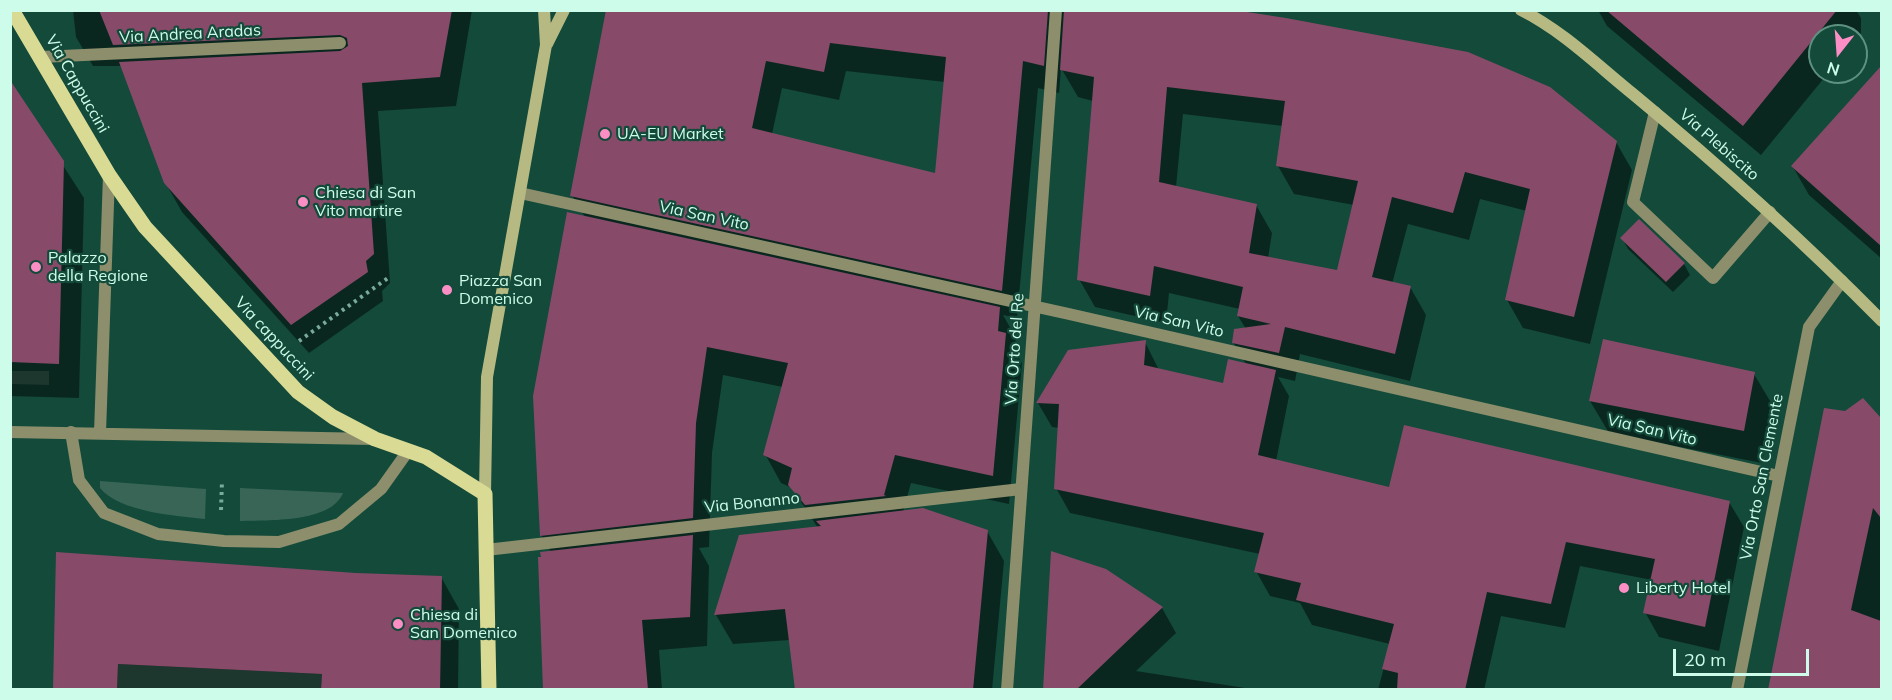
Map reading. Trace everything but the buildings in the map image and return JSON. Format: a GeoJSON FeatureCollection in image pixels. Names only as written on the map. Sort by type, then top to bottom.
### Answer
{"type":"FeatureCollection","features":[{"type":"Feature","properties":{"kind":"main road","name":"Via Cappuccini"},"geometry":{"type":"LineString","coordinates":[[12,10],[110,175]]}},
{"type":"Feature","properties":{"kind":"main road"},"geometry":{"type":"LineString","coordinates":[[489,690],[485,494],[487,377],[546,45],[544,10]]}},
{"type":"Feature","properties":{"kind":"main road"},"geometry":{"type":"LineString","coordinates":[[546,45],[564,10]]}},
{"type":"Feature","properties":{"kind":"main road","name":"Via Plebiscito"},"geometry":{"type":"LineString","coordinates":[[1521,10],[1547,23],[1655,112],[1770,212],[1881,321]]}},
{"type":"Feature","properties":{"kind":"main road","name":"Via cappuccini"},"geometry":{"type":"LineString","coordinates":[[110,175],[145,227],[298,392],[333,417],[375,439],[426,457],[485,494]]}},
{"type":"Feature","properties":{"kind":"street","name":"Via Orto del Re"},"geometry":{"type":"LineString","coordinates":[[1007,690],[1056,10]]}},
{"type":"Feature","properties":{"kind":"street","name":"Via Andrea Aradas"},"geometry":{"type":"LineString","coordinates":[[41,57],[340,43]]}},
{"type":"Feature","properties":{"kind":"street"},"geometry":{"type":"LineString","coordinates":[[1655,112],[1633,202],[1713,279],[1770,212]]}},
{"type":"Feature","properties":{"kind":"street"},"geometry":{"type":"LineString","coordinates":[[100,433],[110,175]]}},
{"type":"Feature","properties":{"kind":"street","name":"Via San Vito"},"geometry":{"type":"LineString","coordinates":[[520,193],[1034,306],[1779,476]]}},
{"type":"Feature","properties":{"kind":"street","name":"Via Orto San Clemente"},"geometry":{"type":"LineString","coordinates":[[1737,690],[1809,327],[1842,281]]}},
{"type":"Feature","properties":{"kind":"street"},"geometry":{"type":"LineString","coordinates":[[10,432],[375,439]]}},
{"type":"Feature","properties":{"kind":"street"},"geometry":{"type":"LineString","coordinates":[[65,432],[79,480],[104,513],[158,534],[224,541],[279,542],[339,524],[381,489],[408,451]]}},
{"type":"Feature","properties":{"kind":"street","name":"Via Bonanno"},"geometry":{"type":"LineString","coordinates":[[487,557],[1021,489]]}},
{"type":"Feature","properties":{"kind":"path"},"geometry":{"type":"LineString","coordinates":[[299,341],[388,278]]}},
{"type":"Feature","properties":{"kind":"green space"},"geometry":{"type":"Polygon","coordinates":[[[11,371],[49,371],[49,385],[11,384],[11,371]]]}},
{"type":"Feature","properties":{"kind":"green space"},"geometry":{"type":"Polygon","coordinates":[[[100,481],[206,489],[205,519],[164,514],[120,503],[100,488],[100,481]]]}},
{"type":"Feature","properties":{"kind":"green space"},"geometry":{"type":"Polygon","coordinates":[[[240,488],[343,493],[336,503],[313,515],[282,520],[240,521],[240,488]]]}},
{"type":"Feature","properties":{"kind":"green space"},"geometry":{"type":"Polygon","coordinates":[[[118,664],[322,674],[321,689],[117,690],[118,664]]]}},
{"type":"Feature","properties":{"kind":"place","name":"UA-EU Market"},"geometry":{"type":"Point","coordinates":[605,134]}},
{"type":"Feature","properties":{"kind":"place","name":"Chiesa di San Vito martire"},"geometry":{"type":"Point","coordinates":[303,202]}},
{"type":"Feature","properties":{"kind":"place","name":"Palazzo della Regione"},"geometry":{"type":"Point","coordinates":[36,267]}},
{"type":"Feature","properties":{"kind":"place","name":"Piazza San Domenico"},"geometry":{"type":"Point","coordinates":[447,290]}},
{"type":"Feature","properties":{"kind":"place","name":"Liberty Hotel"},"geometry":{"type":"Point","coordinates":[1624,588]}},
{"type":"Feature","properties":{"kind":"place","name":"Chiesa di San Domenico"},"geometry":{"type":"Point","coordinates":[398,624]}}]}
